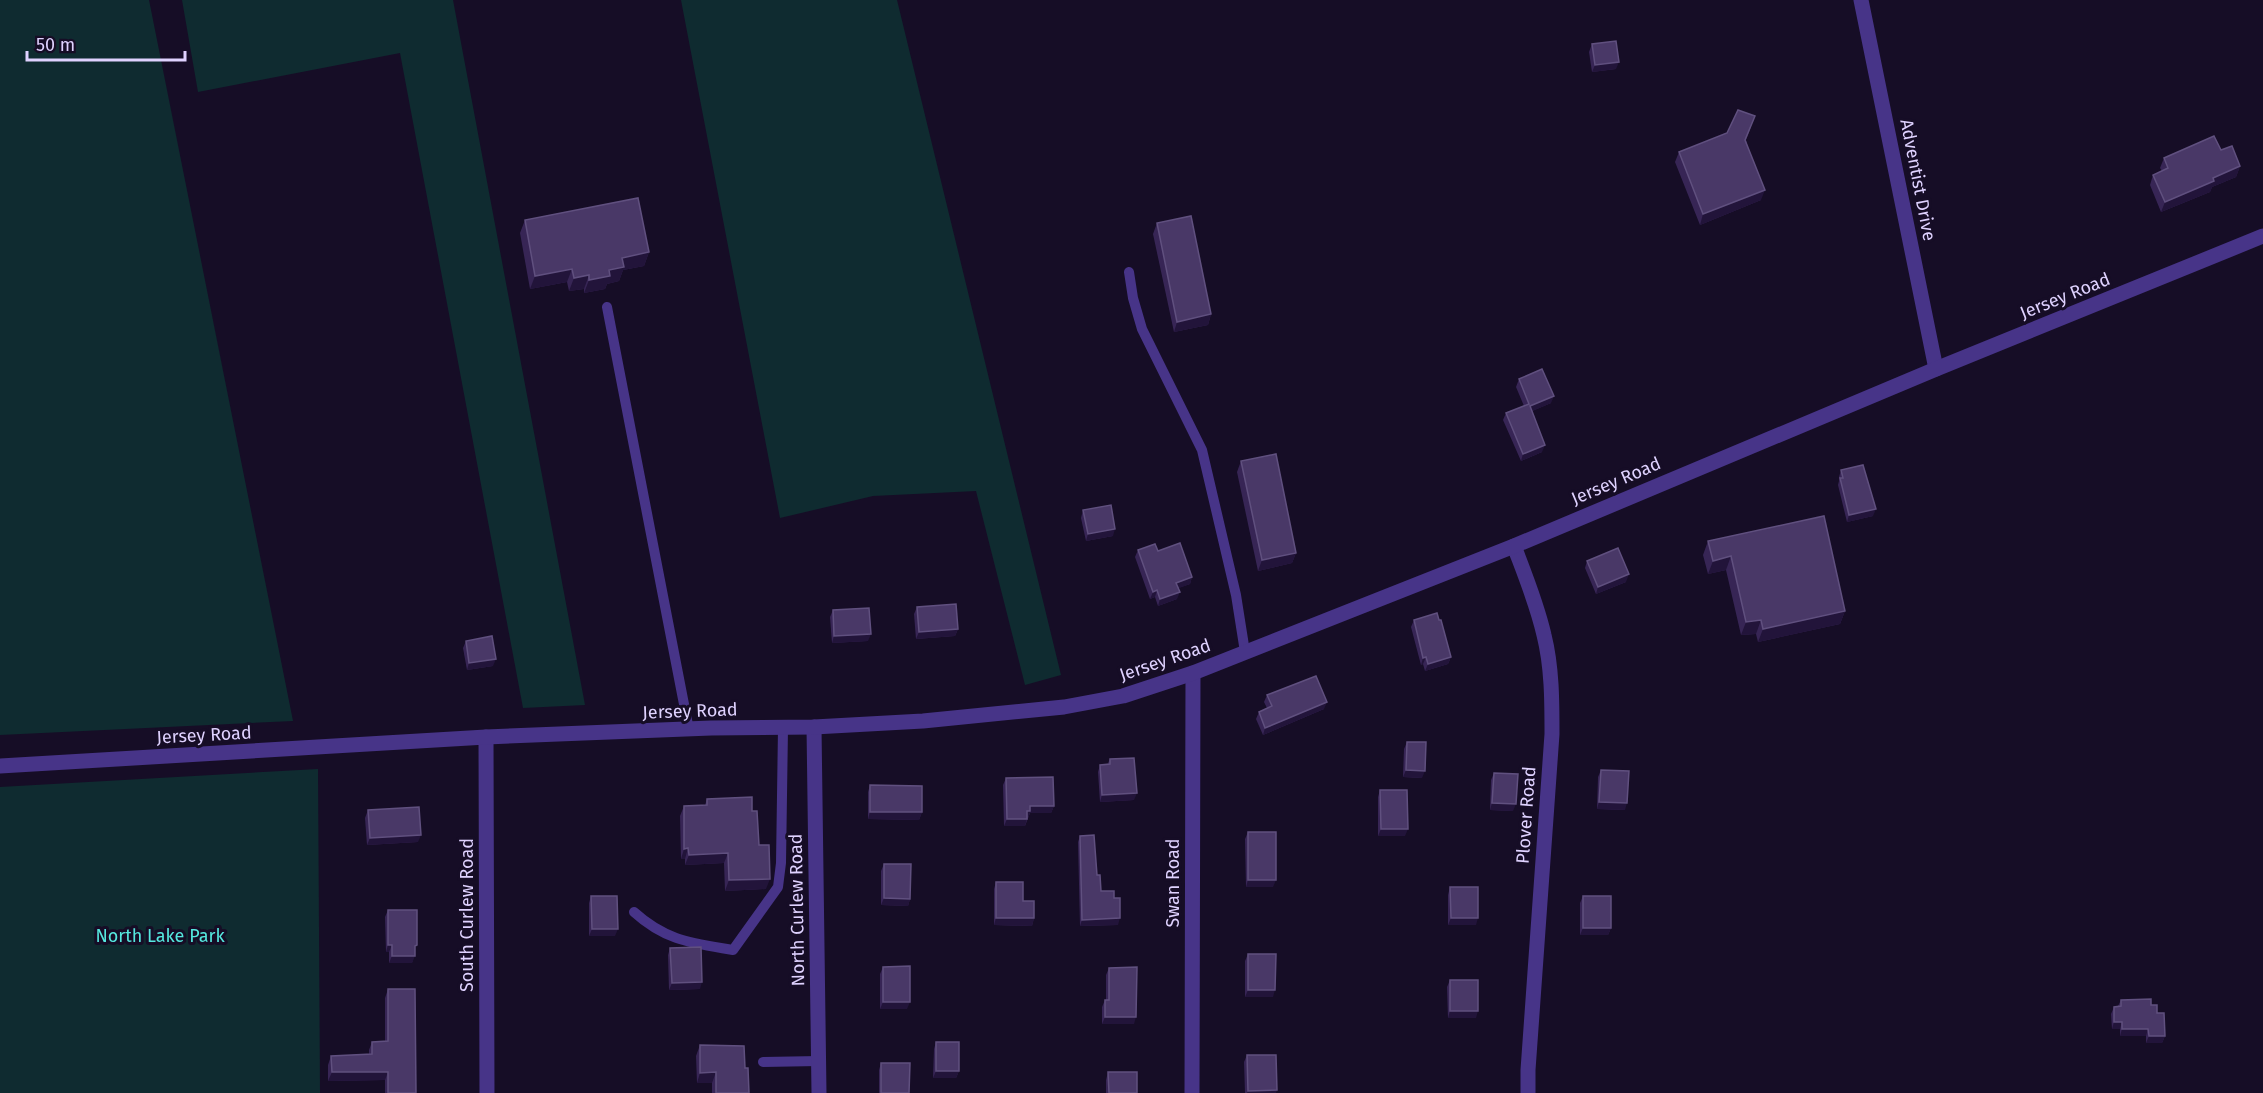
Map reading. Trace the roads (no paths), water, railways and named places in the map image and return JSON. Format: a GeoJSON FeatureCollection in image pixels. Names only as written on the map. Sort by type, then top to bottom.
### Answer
{"type":"FeatureCollection","features":[{"type":"Feature","properties":{"kind":"street","name":"Adventist Drive"},"geometry":{"type":"LineString","coordinates":[[1861,0],[1936,369]]}},
{"type":"Feature","properties":{"kind":"street","name":"Jersey Road"},"geometry":{"type":"LineString","coordinates":[[0,766],[486,737],[814,727],[923,721],[1064,707],[1123,696],[1193,673],[1514,546],[1936,369],[2263,236]]}},
{"type":"Feature","properties":{"kind":"street","name":"Plover Road"},"geometry":{"type":"LineString","coordinates":[[1514,546],[1545,637],[1552,698],[1552,734],[1531,1021],[1528,1093]]}},
{"type":"Feature","properties":{"kind":"street","name":"Swan Road"},"geometry":{"type":"LineString","coordinates":[[1192,1093],[1193,673]]}},
{"type":"Feature","properties":{"kind":"street","name":"North Curlew Road"},"geometry":{"type":"LineString","coordinates":[[814,727],[819,1093]]}},
{"type":"Feature","properties":{"kind":"street","name":"South Curlew Road"},"geometry":{"type":"LineString","coordinates":[[486,737],[487,1093]]}},
{"type":"Feature","properties":{"kind":"lane"},"geometry":{"type":"LineString","coordinates":[[1129,272],[1133,298],[1142,329],[1202,450],[1236,595],[1245,652]]}},
{"type":"Feature","properties":{"kind":"lane"},"geometry":{"type":"LineString","coordinates":[[607,307],[689,730]]}},
{"type":"Feature","properties":{"kind":"lane"},"geometry":{"type":"LineString","coordinates":[[634,912],[647,924],[681,941],[733,950],[778,887],[781,863],[783,728]]}},
{"type":"Feature","properties":{"kind":"lane"},"geometry":{"type":"LineString","coordinates":[[763,1062],[819,1061]]}},
{"type":"Feature","properties":{"kind":"park label","name":"North Lake Park"},"geometry":{"type":"Point","coordinates":[160,936]}}]}
